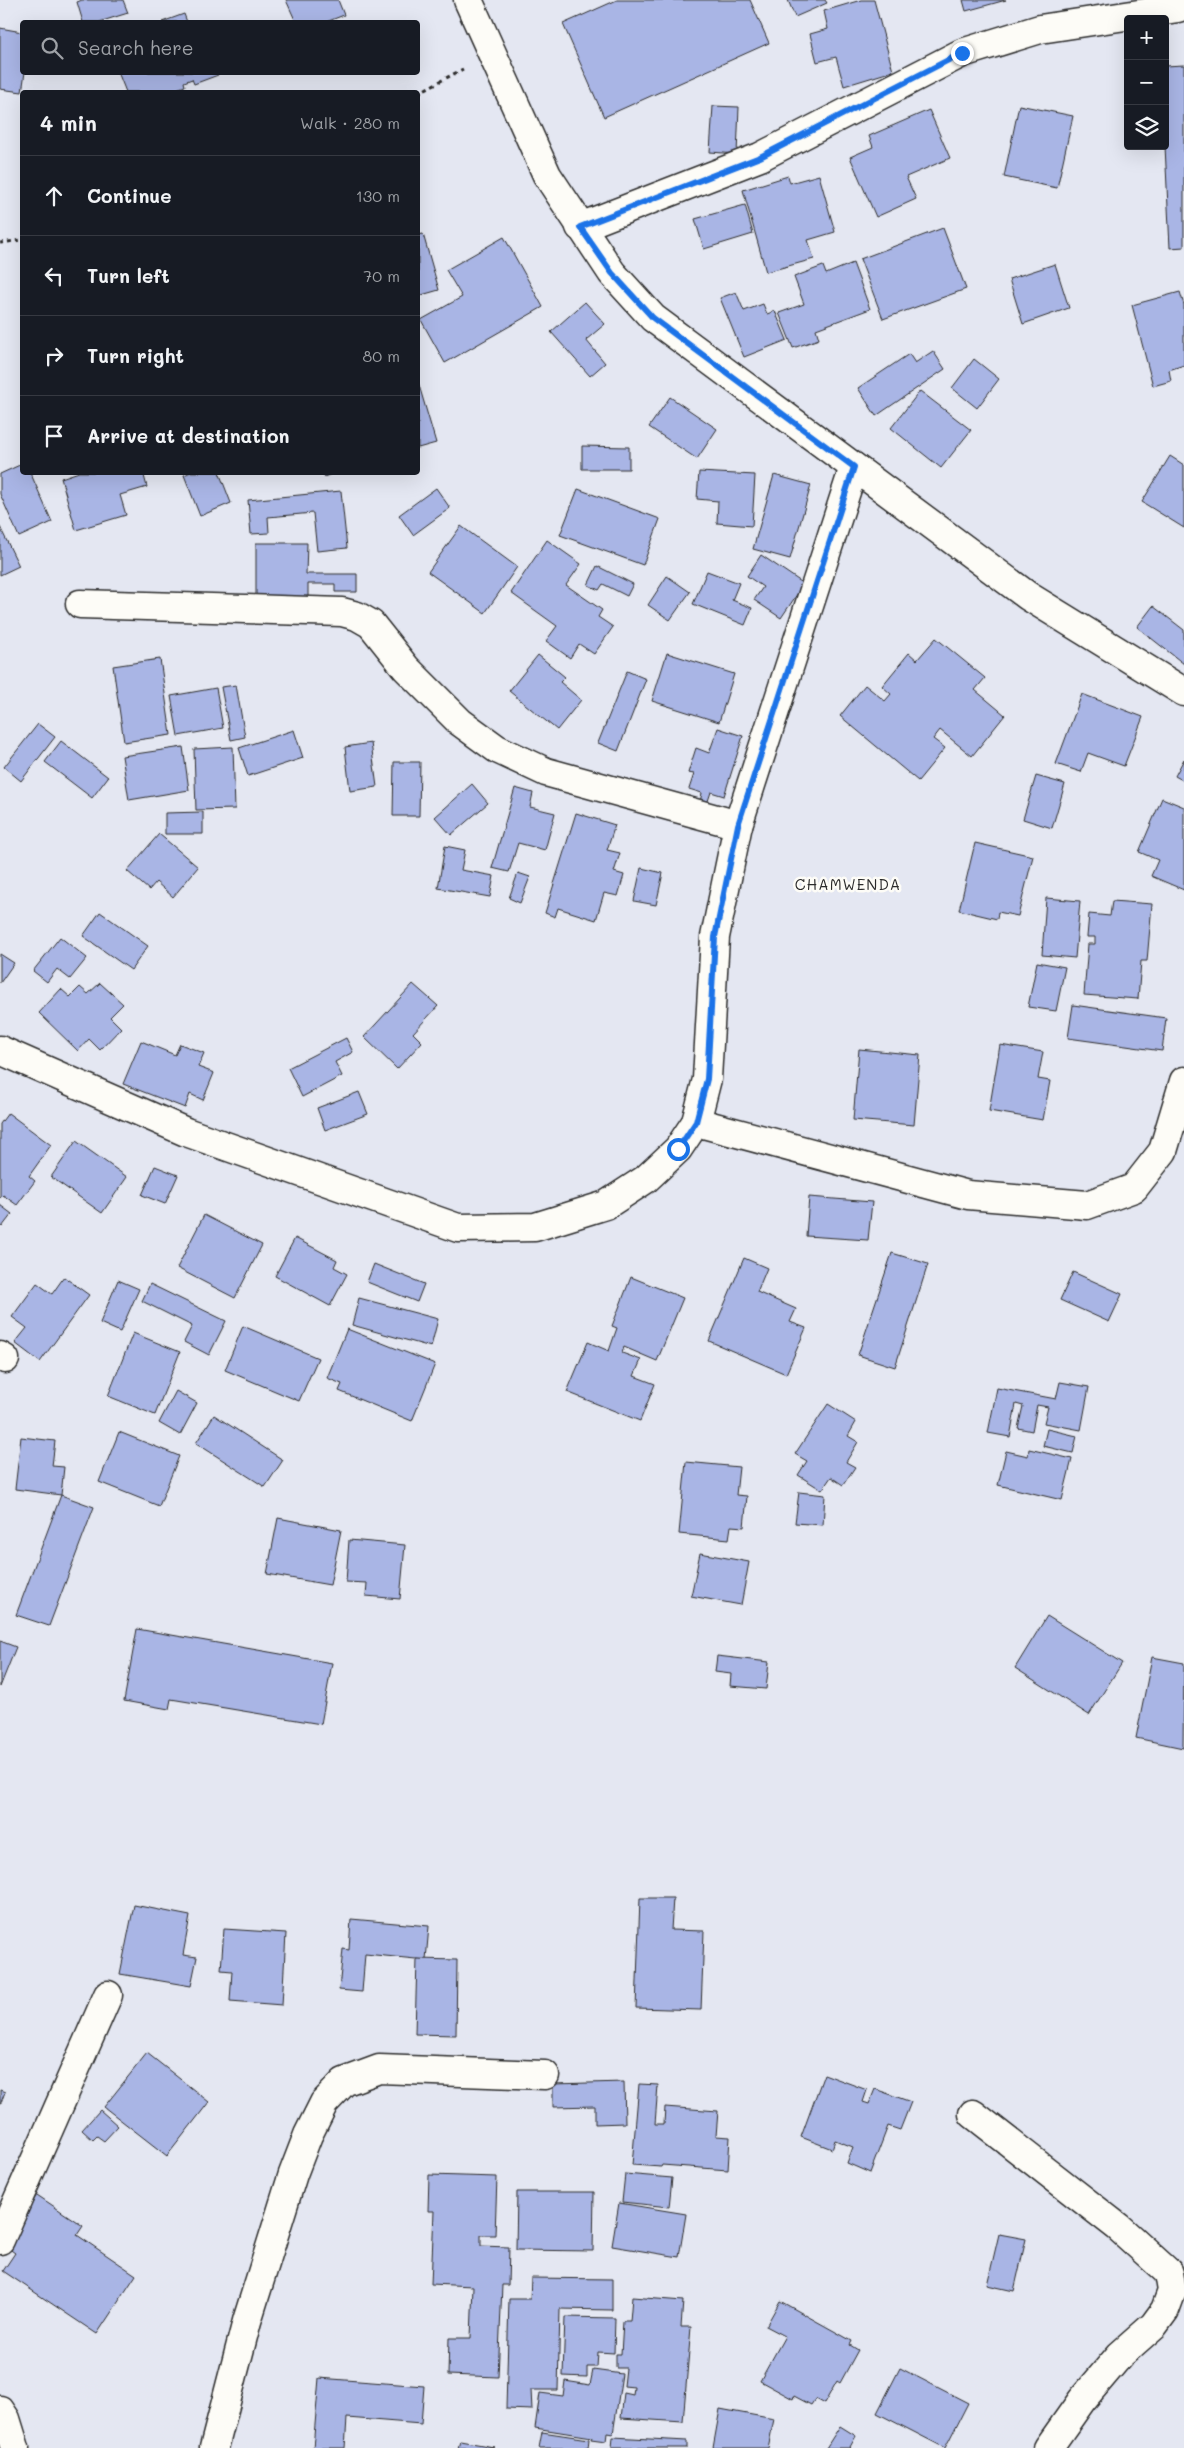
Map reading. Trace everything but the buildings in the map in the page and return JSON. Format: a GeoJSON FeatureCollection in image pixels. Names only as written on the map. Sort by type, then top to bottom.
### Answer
{"type":"FeatureCollection","features":[{"type":"Feature","properties":{"kind":"street"},"geometry":{"type":"LineString","coordinates":[[468,0],[546,175],[612,273],[653,318],[1028,596],[1184,692]]}},
{"type":"Feature","properties":{"kind":"street"},"geometry":{"type":"LineString","coordinates":[[580,227],[760,157],[962,53],[1040,29],[1178,8]]}},
{"type":"Feature","properties":{"kind":"street"},"geometry":{"type":"LineString","coordinates":[[0,1050],[186,1132],[458,1228],[535,1228],[606,1205],[646,1179],[678,1149],[696,1122],[707,1079],[715,937],[738,825],[854,467]]}},
{"type":"Feature","properties":{"kind":"street"},"geometry":{"type":"LineString","coordinates":[[80,604],[342,612],[357,616],[370,624],[406,668],[460,722],[498,749],[546,772],[629,793],[738,825]]}},
{"type":"Feature","properties":{"kind":"street"},"geometry":{"type":"LineString","coordinates":[[696,1122],[968,1194],[1087,1205],[1134,1188],[1163,1151],[1184,1081]]}},
{"type":"Feature","properties":{"kind":"street"},"geometry":{"type":"LineString","coordinates":[[0,2240],[108,1995]]}},
{"type":"Feature","properties":{"kind":"street"},"geometry":{"type":"LineString","coordinates":[[214,2448],[247,2321],[294,2174],[308,2135],[324,2103],[344,2082],[379,2069],[546,2075]]}},
{"type":"Feature","properties":{"kind":"street"},"geometry":{"type":"LineString","coordinates":[[974,2114],[1118,2227],[1169,2272],[1172,2291],[1165,2310],[1154,2325],[1120,2355],[1088,2392],[1048,2448]]}},
{"type":"Feature","properties":{"kind":"street"},"geometry":{"type":"LineString","coordinates":[[0,2410],[6,2420],[14,2448]]}},
{"type":"Feature","properties":{"kind":"path"},"geometry":{"type":"LineString","coordinates":[[420,92],[492,53]]}},
{"type":"Feature","properties":{"kind":"path"},"geometry":{"type":"LineString","coordinates":[[0,244],[20,240]]}},
{"type":"Feature","properties":{"kind":"district","name":"CHAMWENDA"},"geometry":{"type":"Point","coordinates":[848,884]}},
{"type":"Feature","properties":{"kind":"route"},"geometry":{"type":"LineString","coordinates":[[678,1149],[696,1122],[707,1079],[715,937],[738,825],[775,705],[854,467],[653,318],[612,273],[580,227],[760,157],[962,53]]}}]}
